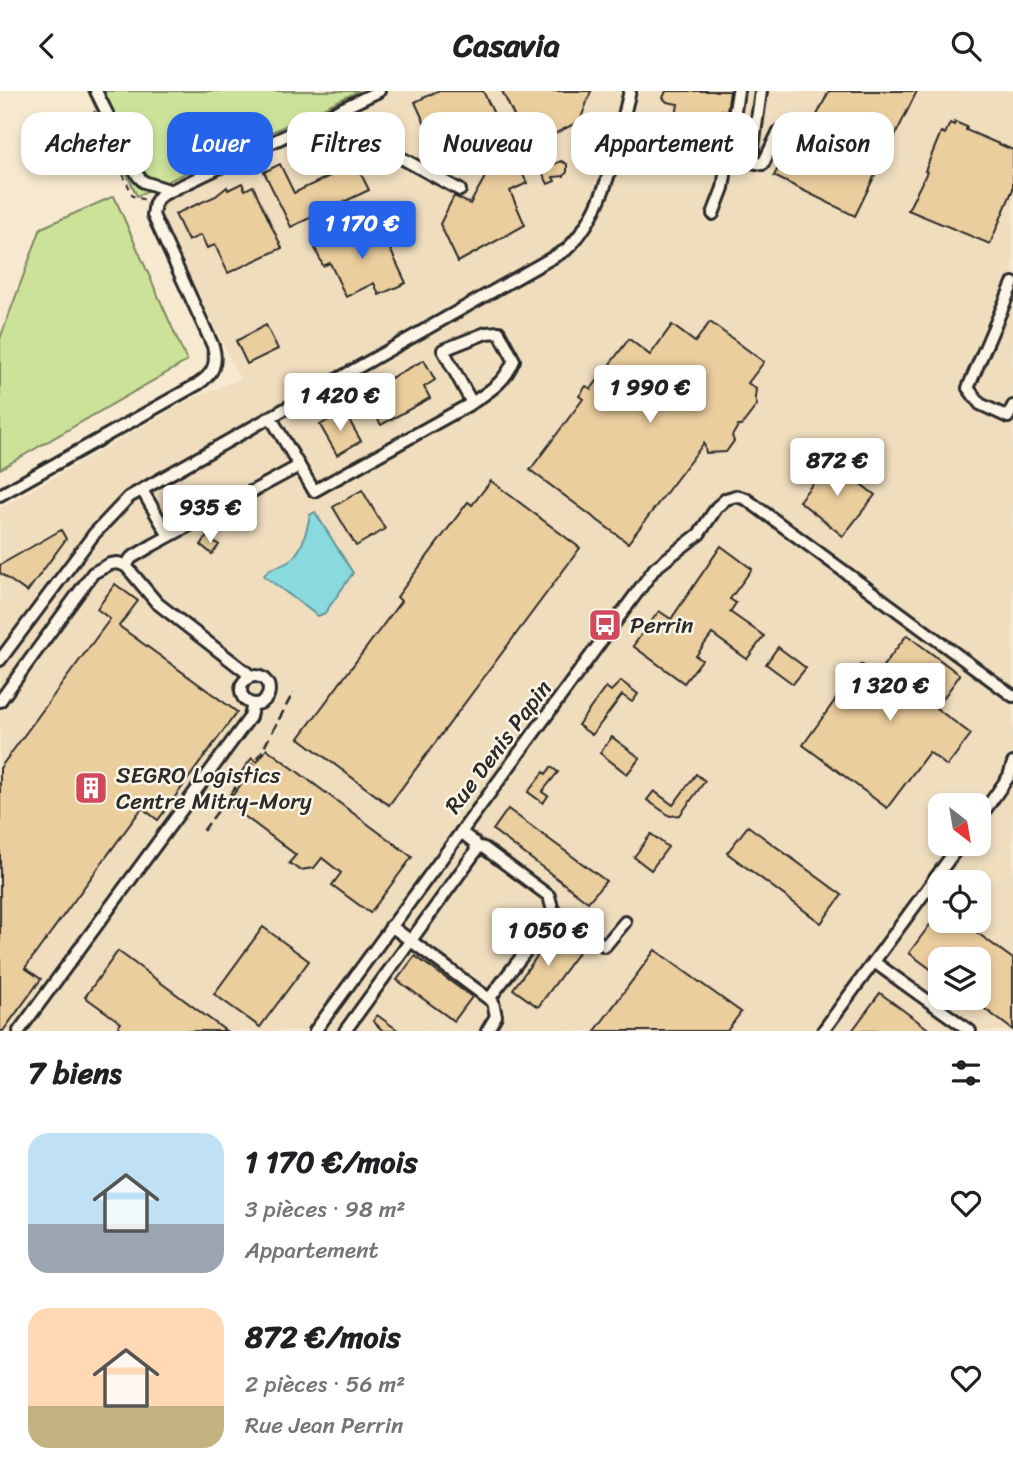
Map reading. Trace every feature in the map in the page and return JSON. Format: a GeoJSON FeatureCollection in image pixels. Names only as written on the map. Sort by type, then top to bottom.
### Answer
{"type":"FeatureCollection","features":[{"type":"Feature","properties":{"kind":"street"},"geometry":{"type":"LineString","coordinates":[[96,91],[138,176],[144,183],[169,191]]}},
{"type":"Feature","properties":{"kind":"street"},"geometry":{"type":"LineString","coordinates":[[335,112],[379,91]]}},
{"type":"Feature","properties":{"kind":"street"},"geometry":{"type":"LineString","coordinates":[[0,660],[93,534],[129,497],[566,250],[585,227],[600,197],[630,91]]}},
{"type":"Feature","properties":{"kind":"street"},"geometry":{"type":"LineString","coordinates":[[713,214],[723,188],[738,91]]}},
{"type":"Feature","properties":{"kind":"street"},"geometry":{"type":"LineString","coordinates":[[761,91],[751,162],[762,164],[772,145]]}},
{"type":"Feature","properties":{"kind":"street"},"geometry":{"type":"LineString","coordinates":[[0,495],[198,384],[212,371],[216,362],[213,346],[152,215],[155,203],[169,191],[287,135]]}},
{"type":"Feature","properties":{"kind":"street"},"geometry":{"type":"LineString","coordinates":[[405,160],[460,190]]}},
{"type":"Feature","properties":{"kind":"street"},"geometry":{"type":"LineString","coordinates":[[1012,414],[980,404],[968,388],[1013,283]]}},
{"type":"Feature","properties":{"kind":"street"},"geometry":{"type":"LineString","coordinates":[[271,418],[314,491],[472,403],[497,387],[508,375],[514,359],[499,332],[486,333],[443,350],[472,403]]}},
{"type":"Feature","properties":{"kind":"street"},"geometry":{"type":"LineString","coordinates":[[126,566],[131,558],[169,536],[299,466]]}},
{"type":"Feature","properties":{"kind":"street"},"geometry":{"type":"LineString","coordinates":[[142,490],[169,536]]}},
{"type":"Feature","properties":{"kind":"street","name":"Rue Denis Papin"},"geometry":{"type":"LineString","coordinates":[[315,1031],[655,568],[699,534],[717,507],[726,499],[736,496],[746,499],[1013,696]]}},
{"type":"Feature","properties":{"kind":"street"},"geometry":{"type":"LineString","coordinates":[[0,701],[93,573],[118,563],[126,566],[158,603],[251,676],[263,678],[269,691],[265,699],[253,704],[245,701],[240,693],[241,684],[251,676]]}},
{"type":"Feature","properties":{"kind":"street"},"geometry":{"type":"LineString","coordinates":[[19,1031],[250,717],[253,704]]}},
{"type":"Feature","properties":{"kind":"street"},"geometry":{"type":"LineString","coordinates":[[991,802],[1009,776],[1013,763]]}},
{"type":"Feature","properties":{"kind":"street"},"geometry":{"type":"LineString","coordinates":[[461,832],[476,846],[484,848],[549,896],[553,911],[550,920],[489,999]]}},
{"type":"Feature","properties":{"kind":"street"},"geometry":{"type":"LineString","coordinates":[[345,1031],[476,851],[476,846]]}},
{"type":"Feature","properties":{"kind":"street"},"geometry":{"type":"LineString","coordinates":[[822,1031],[951,856]]}},
{"type":"Feature","properties":{"kind":"street"},"geometry":{"type":"LineString","coordinates":[[553,911],[605,946],[625,922]]}},
{"type":"Feature","properties":{"kind":"street"},"geometry":{"type":"LineString","coordinates":[[391,926],[493,1002],[496,1016],[486,1031]]}},
{"type":"Feature","properties":{"kind":"street"},"geometry":{"type":"LineString","coordinates":[[874,962],[970,1031]]}},
{"type":"Feature","properties":{"kind":"shaded area"},"geometry":{"type":"Polygon","coordinates":[[[390,91],[1013,91],[1013,1031],[0,1031],[0,508],[191,399],[240,379],[158,210],[165,196],[210,175],[273,175],[273,146],[287,139],[287,175],[405,175],[405,112],[345,112],[390,91]]]}},
{"type":"Feature","properties":{"kind":"green space"},"geometry":{"type":"Polygon","coordinates":[[[88,91],[359,91],[315,112],[287,112],[287,125],[273,132],[273,112],[167,112],[167,175],[181,175],[137,196],[127,175],[153,175],[153,112],[98,112],[88,91]]]}},
{"type":"Feature","properties":{"kind":"green space"},"geometry":{"type":"Polygon","coordinates":[[[114,196],[187,361],[0,469],[0,339],[41,228],[114,196]]]}},
{"type":"Feature","properties":{"kind":"water"},"geometry":{"type":"Polygon","coordinates":[[[315,512],[353,573],[325,613],[318,616],[264,576],[271,569],[288,562],[297,553],[310,515],[315,512]]]}},
{"type":"Feature","properties":{"kind":"building"},"geometry":{"type":"Polygon","coordinates":[[[438,91],[483,91],[493,112],[420,112],[415,102],[438,91]]]}},
{"type":"Feature","properties":{"kind":"building"},"geometry":{"type":"Polygon","coordinates":[[[502,91],[591,91],[583,112],[571,112],[571,126],[557,133],[557,112],[512,112],[502,91]]]}},
{"type":"Feature","properties":{"kind":"building"},"geometry":{"type":"Polygon","coordinates":[[[666,91],[730,91],[727,111],[722,112],[677,112],[678,104],[667,102],[663,98],[666,91]]]}},
{"type":"Feature","properties":{"kind":"building"},"geometry":{"type":"Polygon","coordinates":[[[829,91],[917,91],[894,138],[894,112],[818,112],[829,91]]]}},
{"type":"Feature","properties":{"kind":"building"},"geometry":{"type":"Polygon","coordinates":[[[955,122],[967,127],[966,130],[1013,150],[1013,189],[990,244],[908,210],[927,172],[925,171],[941,132],[945,134],[950,123],[954,125],[955,122]]]}},
{"type":"Feature","properties":{"kind":"building"},"geometry":{"type":"Polygon","coordinates":[[[561,161],[567,164],[567,172],[564,176],[553,177],[555,181],[548,184],[544,175],[557,175],[557,163],[561,161]]]}},
{"type":"Feature","properties":{"kind":"building"},"geometry":{"type":"Polygon","coordinates":[[[280,164],[294,193],[332,175],[362,175],[369,190],[291,227],[265,175],[273,175],[273,168],[280,164]]]}},
{"type":"Feature","properties":{"kind":"building"},"geometry":{"type":"Polygon","coordinates":[[[482,175],[523,175],[527,183],[510,191],[525,225],[458,262],[440,224],[454,196],[470,204],[485,177],[482,175]]]}},
{"type":"Feature","properties":{"kind":"building"},"geometry":{"type":"Polygon","coordinates":[[[774,175],[875,175],[855,216],[774,175]]]}},
{"type":"Feature","properties":{"kind":"building"},"geometry":{"type":"Polygon","coordinates":[[[242,183],[245,190],[253,186],[282,248],[228,273],[215,245],[207,248],[201,235],[188,241],[175,214],[216,196],[227,187],[228,190],[242,183]]]}},
{"type":"Feature","properties":{"kind":"building"},"geometry":{"type":"Polygon","coordinates":[[[377,221],[406,283],[379,295],[374,283],[346,297],[330,263],[323,266],[314,246],[321,242],[323,246],[348,234],[346,231],[355,227],[356,230],[377,221]]]}},
{"type":"Feature","properties":{"kind":"building"},"geometry":{"type":"Polygon","coordinates":[[[710,322],[764,362],[748,383],[756,389],[757,405],[741,426],[738,426],[732,436],[734,441],[726,452],[706,453],[704,443],[628,543],[530,470],[583,399],[579,396],[586,386],[591,389],[629,339],[650,355],[672,325],[695,342],[710,322]]]}},
{"type":"Feature","properties":{"kind":"building"},"geometry":{"type":"Polygon","coordinates":[[[266,325],[278,349],[247,364],[236,341],[266,325]]]}},
{"type":"Feature","properties":{"kind":"building"},"geometry":{"type":"Polygon","coordinates":[[[424,360],[435,380],[424,387],[430,398],[381,425],[363,393],[424,360]]]}},
{"type":"Feature","properties":{"kind":"building"},"geometry":{"type":"Polygon","coordinates":[[[345,413],[361,441],[337,455],[320,425],[345,413]]]}},
{"type":"Feature","properties":{"kind":"building"},"geometry":{"type":"Polygon","coordinates":[[[831,461],[875,495],[843,536],[799,501],[831,461]]]}},
{"type":"Feature","properties":{"kind":"building"},"geometry":{"type":"Polygon","coordinates":[[[491,481],[580,548],[389,805],[299,738],[401,601],[397,597],[468,502],[472,505],[491,481]]]}},
{"type":"Feature","properties":{"kind":"building"},"geometry":{"type":"Polygon","coordinates":[[[362,490],[385,529],[356,546],[333,507],[362,490]]]}},
{"type":"Feature","properties":{"kind":"building"},"geometry":{"type":"Polygon","coordinates":[[[61,530],[66,539],[27,592],[0,573],[0,565],[61,530]]]}},
{"type":"Feature","properties":{"kind":"building"},"geometry":{"type":"Polygon","coordinates":[[[207,536],[219,545],[212,554],[201,545],[207,536]]]}},
{"type":"Feature","properties":{"kind":"building"},"geometry":{"type":"Polygon","coordinates":[[[721,546],[752,569],[730,599],[736,603],[730,612],[764,636],[747,659],[712,634],[696,656],[702,660],[684,683],[633,646],[659,611],[671,619],[721,546]]]}},
{"type":"Feature","properties":{"kind":"building","name":"SEGRO Logistics Centre Mitry-Mory"},"geometry":{"type":"Polygon","coordinates":[[[115,584],[138,601],[119,626],[237,712],[158,820],[142,808],[25,968],[41,979],[3,1031],[0,1031],[0,768],[110,619],[97,609],[115,584]]]}},
{"type":"Feature","properties":{"kind":"building"},"geometry":{"type":"Polygon","coordinates":[[[907,635],[960,675],[936,708],[971,734],[947,766],[929,752],[887,808],[803,745],[861,664],[876,675],[907,635]]]}},
{"type":"Feature","properties":{"kind":"building"},"geometry":{"type":"Polygon","coordinates":[[[778,647],[806,668],[793,684],[766,664],[778,647]]]}},
{"type":"Feature","properties":{"kind":"building"},"geometry":{"type":"Polygon","coordinates":[[[621,681],[638,694],[632,702],[622,695],[592,735],[578,725],[606,687],[611,691],[621,681]]]}},
{"type":"Feature","properties":{"kind":"building"},"geometry":{"type":"Polygon","coordinates":[[[612,737],[640,758],[627,774],[600,753],[612,737]]]}},
{"type":"Feature","properties":{"kind":"building"},"geometry":{"type":"Polygon","coordinates":[[[267,749],[412,857],[370,913],[332,885],[341,873],[322,858],[314,868],[300,870],[289,863],[296,855],[227,803],[242,783],[236,779],[252,758],[257,762],[267,749]]]}},
{"type":"Feature","properties":{"kind":"building"},"geometry":{"type":"Polygon","coordinates":[[[551,767],[558,772],[542,792],[548,796],[543,803],[528,792],[551,767]]]}},
{"type":"Feature","properties":{"kind":"building"},"geometry":{"type":"Polygon","coordinates":[[[696,774],[705,781],[680,815],[670,816],[647,800],[654,791],[673,805],[696,774]]]}},
{"type":"Feature","properties":{"kind":"building"},"geometry":{"type":"Polygon","coordinates":[[[508,809],[606,881],[588,902],[493,830],[508,809]]]}},
{"type":"Feature","properties":{"kind":"building"},"geometry":{"type":"Polygon","coordinates":[[[748,826],[842,895],[821,923],[727,853],[748,826]]]}},
{"type":"Feature","properties":{"kind":"building"},"geometry":{"type":"Polygon","coordinates":[[[651,834],[668,847],[651,870],[634,857],[651,834]]]}},
{"type":"Feature","properties":{"kind":"building"},"geometry":{"type":"Polygon","coordinates":[[[263,927],[309,961],[260,1027],[214,994],[263,927]]]}},
{"type":"Feature","properties":{"kind":"building"},"geometry":{"type":"Polygon","coordinates":[[[928,927],[928,933],[977,933],[1013,959],[1013,1030],[986,1010],[991,1010],[991,947],[928,947],[928,967],[909,953],[928,927]]]}},
{"type":"Feature","properties":{"kind":"building"},"geometry":{"type":"Polygon","coordinates":[[[558,928],[583,946],[538,1007],[513,989],[558,928]]]}},
{"type":"Feature","properties":{"kind":"building"},"geometry":{"type":"Polygon","coordinates":[[[655,950],[741,1012],[727,1031],[595,1031],[655,950]]]}},
{"type":"Feature","properties":{"kind":"building"},"geometry":{"type":"Polygon","coordinates":[[[118,951],[226,1031],[115,1031],[121,1023],[85,997],[118,951]]]}},
{"type":"Feature","properties":{"kind":"building"},"geometry":{"type":"Polygon","coordinates":[[[415,956],[472,997],[454,1021],[397,980],[415,956]]]}},
{"type":"Feature","properties":{"kind":"building"},"geometry":{"type":"Polygon","coordinates":[[[880,993],[931,1031],[852,1031],[880,993]]]}},
{"type":"Feature","properties":{"kind":"building"},"geometry":{"type":"Polygon","coordinates":[[[377,1015],[399,1031],[383,1031],[373,1021],[377,1015]]]}},
{"type":"Feature","properties":{"kind":"railway"},"geometry":{"type":"LineString","coordinates":[[203,831],[261,753],[293,693]]}},
{"type":"Feature","properties":{"kind":"place","name":"Perrin"},"geometry":{"type":"Point","coordinates":[605,625]}},
{"type":"Feature","properties":{"kind":"place","name":"SEGRO Logistics Centre Mitry-Mory"},"geometry":{"type":"Point","coordinates":[91,788]}}]}
